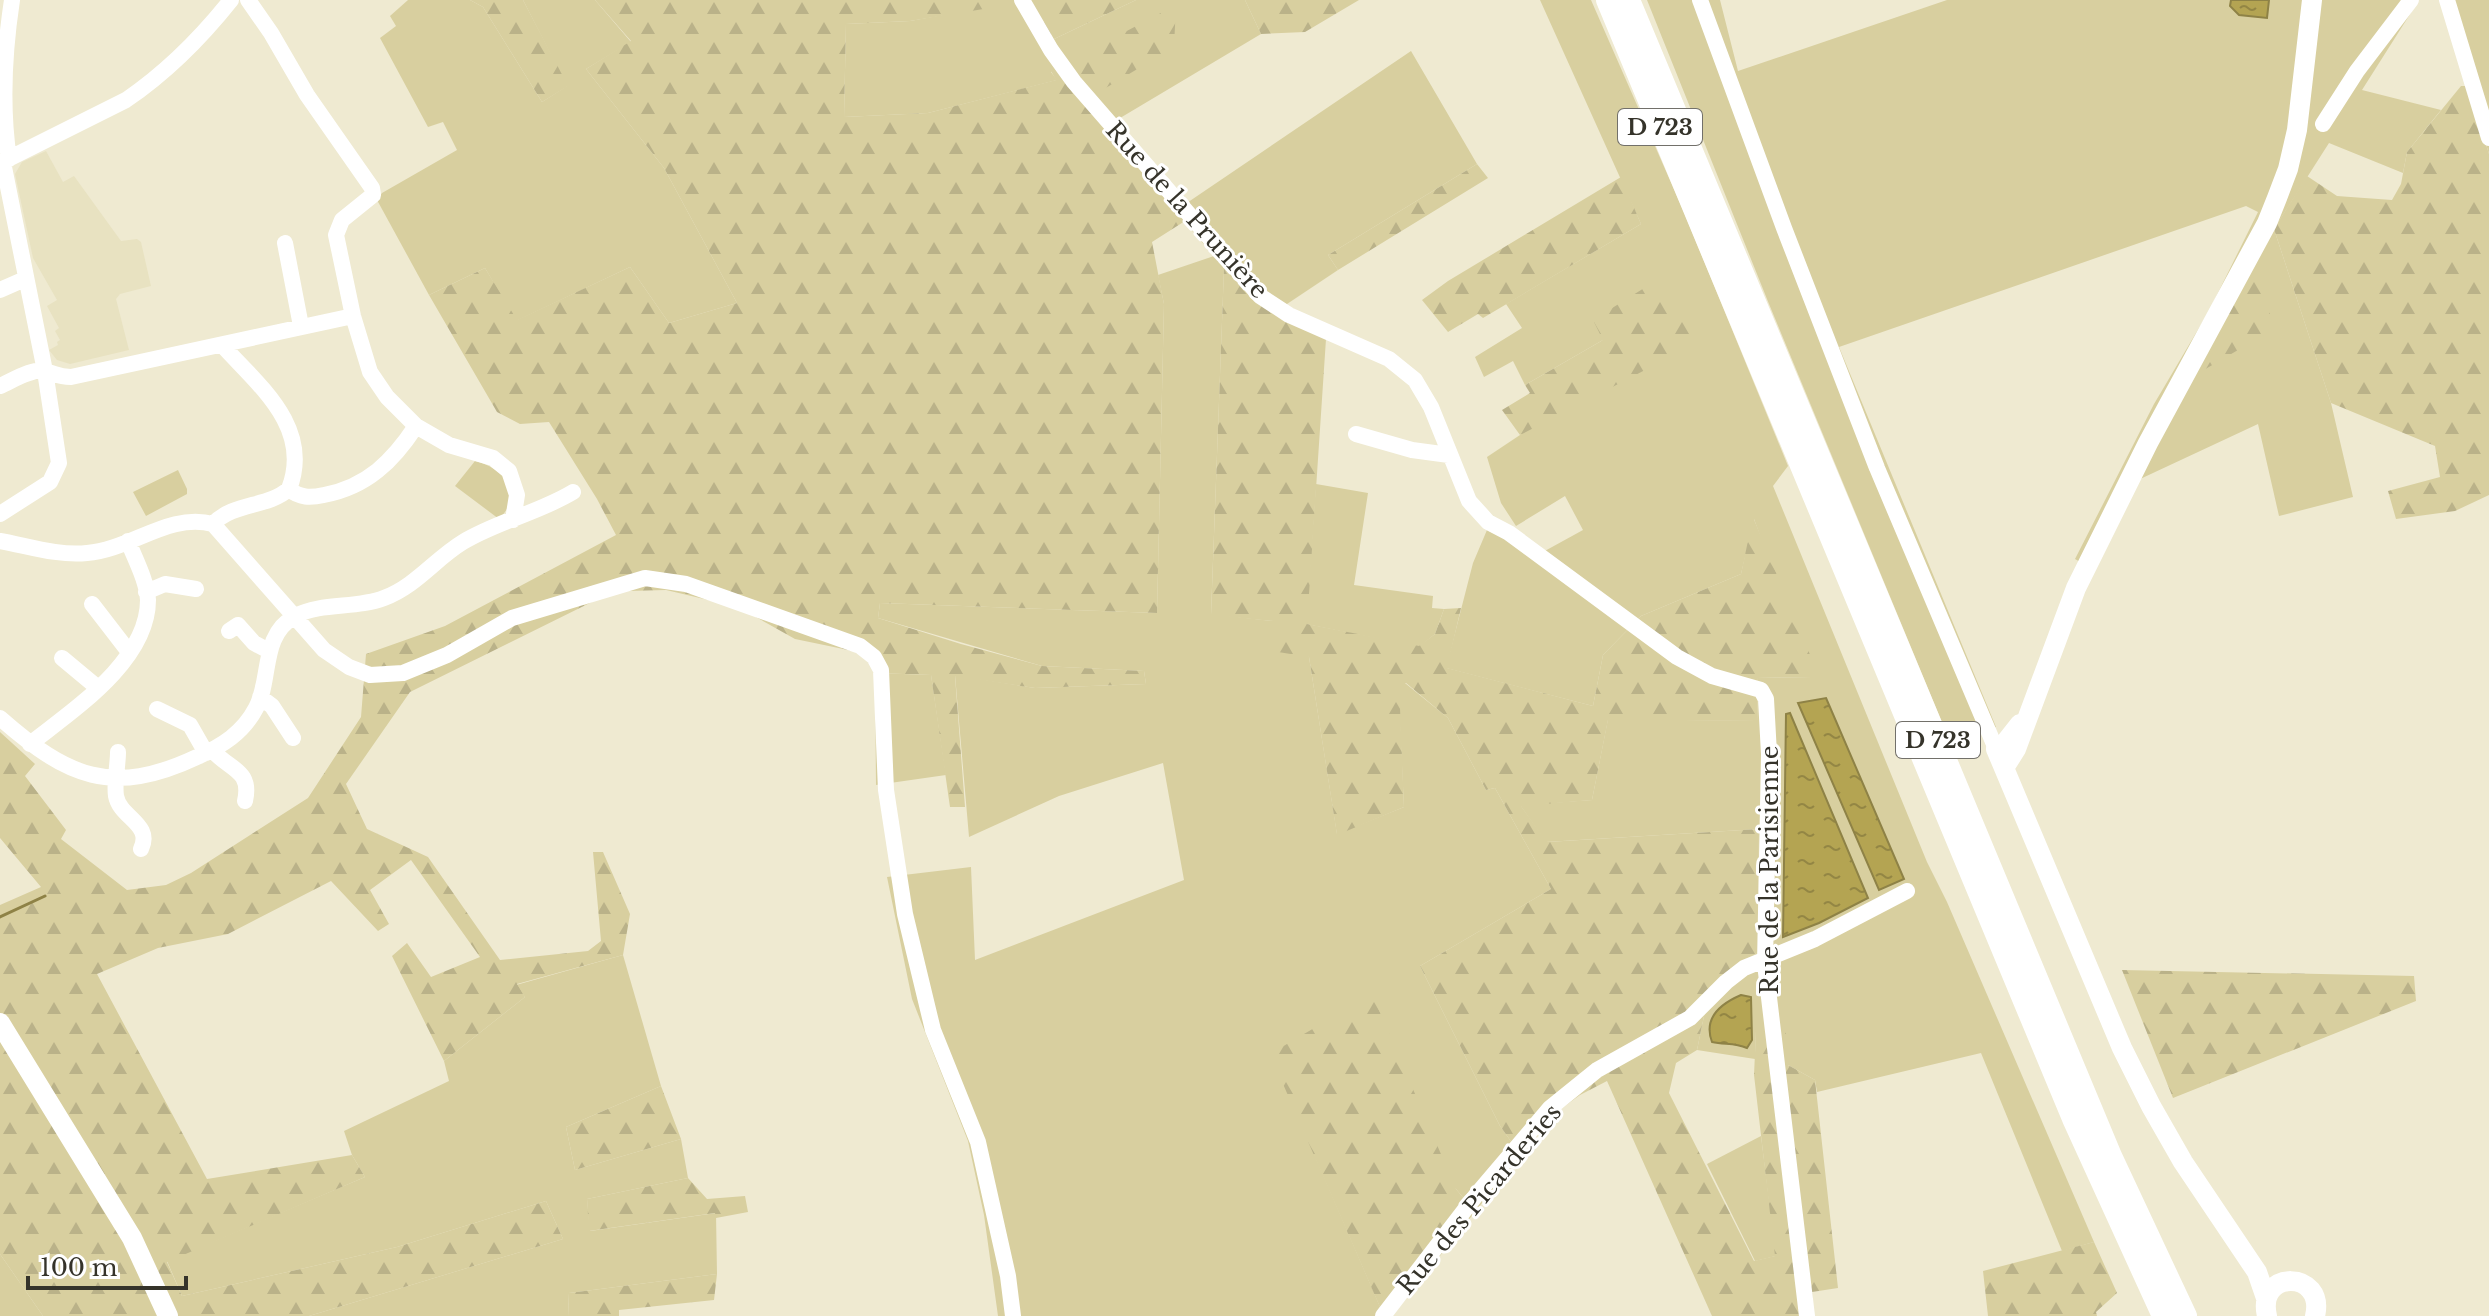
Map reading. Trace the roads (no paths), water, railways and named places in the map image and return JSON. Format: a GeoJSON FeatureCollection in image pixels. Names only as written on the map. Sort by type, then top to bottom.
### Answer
{"type":"FeatureCollection","features":[{"type":"Feature","properties":{"kind":"highway","name":"D 723"},"geometry":{"type":"LineString","coordinates":[[1607,0],[2079,1134],[2163,1316]]}},
{"type":"Feature","properties":{"kind":"highway","name":"D 723"},"geometry":{"type":"LineString","coordinates":[[1629,0],[2111,1156],[2186,1316]]}},
{"type":"Feature","properties":{"kind":"main road"},"geometry":{"type":"LineString","coordinates":[[2266,1311],[2257,1272],[2183,1162],[2122,1048],[2000,758],[2005,743],[2027,715],[2096,545],[2267,223],[2288,169],[2297,130],[2312,0]]}},
{"type":"Feature","properties":{"kind":"main road"},"geometry":{"type":"LineString","coordinates":[[0,1023],[132,1238],[168,1316]]}},
{"type":"Feature","properties":{"kind":"main road"},"geometry":{"type":"LineString","coordinates":[[2234,1236],[2283,1282]]}},
{"type":"Feature","properties":{"kind":"main road"},"geometry":{"type":"LineString","coordinates":[[2266,1311],[2276,1285],[2301,1282],[2308,1287],[2317,1303],[2315,1316]]}},
{"type":"Feature","properties":{"kind":"street"},"geometry":{"type":"LineString","coordinates":[[0,514],[50,482],[56,474],[58,455],[4,161],[4,87],[12,0]]}},
{"type":"Feature","properties":{"kind":"street"},"geometry":{"type":"LineString","coordinates":[[4,161],[126,100],[191,47],[231,0]]}},
{"type":"Feature","properties":{"kind":"street"},"geometry":{"type":"LineString","coordinates":[[248,0],[307,95],[372,188],[373,195],[342,220],[336,235],[353,316],[370,372],[387,397],[416,426],[449,445],[493,458],[503,465],[516,486],[513,520]]}},
{"type":"Feature","properties":{"kind":"street","name":"Rue de la Prunière"},"geometry":{"type":"LineString","coordinates":[[1022,0],[1074,82],[1260,296],[1289,315],[1389,359],[1415,380],[1431,407],[1469,501],[1488,522],[1509,533],[1613,610]]}},
{"type":"Feature","properties":{"kind":"street"},"geometry":{"type":"LineString","coordinates":[[1700,0],[1877,468],[2000,758]]}},
{"type":"Feature","properties":{"kind":"street"},"geometry":{"type":"LineString","coordinates":[[2323,124],[2357,71],[2411,0]]}},
{"type":"Feature","properties":{"kind":"street"},"geometry":{"type":"LineString","coordinates":[[2447,0],[2489,138]]}},
{"type":"Feature","properties":{"kind":"street"},"geometry":{"type":"LineString","coordinates":[[285,243],[301,326]]}},
{"type":"Feature","properties":{"kind":"street"},"geometry":{"type":"LineString","coordinates":[[0,290],[25,279]]}},
{"type":"Feature","properties":{"kind":"street"},"geometry":{"type":"LineString","coordinates":[[0,386],[30,373],[45,371],[56,377],[71,377],[353,316]]}},
{"type":"Feature","properties":{"kind":"street"},"geometry":{"type":"LineString","coordinates":[[213,524],[221,515],[240,507],[280,497],[289,489],[292,479],[293,451],[287,424],[270,395],[222,345]]}},
{"type":"Feature","properties":{"kind":"street"},"geometry":{"type":"LineString","coordinates":[[289,489],[304,497],[349,489],[388,464],[416,426]]}},
{"type":"Feature","properties":{"kind":"street"},"geometry":{"type":"LineString","coordinates":[[1356,434],[1412,450],[1449,455]]}},
{"type":"Feature","properties":{"kind":"street"},"geometry":{"type":"LineString","coordinates":[[0,718],[30,744],[69,766],[117,780],[151,775],[210,752],[239,733],[255,710],[269,651],[281,629],[296,616],[311,610],[373,602],[392,595],[412,584],[462,543],[549,506],[573,492]]}},
{"type":"Feature","properties":{"kind":"street"},"geometry":{"type":"LineString","coordinates":[[4,539],[67,553],[88,553],[175,524],[199,520],[213,524],[324,650],[363,673],[381,676],[403,673],[447,655],[512,618],[635,580],[665,579],[860,646],[874,657],[881,670],[886,790],[905,914],[933,1030],[978,1142],[1008,1276],[1013,1316]]}},
{"type":"Feature","properties":{"kind":"street"},"geometry":{"type":"LineString","coordinates":[[30,744],[120,666],[142,629],[148,599],[128,541]]}},
{"type":"Feature","properties":{"kind":"street"},"geometry":{"type":"LineString","coordinates":[[146,592],[165,584],[196,589]]}},
{"type":"Feature","properties":{"kind":"street"},"geometry":{"type":"LineString","coordinates":[[92,604],[129,652]]}},
{"type":"Feature","properties":{"kind":"street","name":"Rue de la Parisienne"},"geometry":{"type":"LineString","coordinates":[[1613,610],[1694,668],[1761,690],[1766,699],[1769,754],[1765,958],[1807,1316]]}},
{"type":"Feature","properties":{"kind":"street"},"geometry":{"type":"LineString","coordinates":[[229,631],[238,625],[254,643],[269,651]]}},
{"type":"Feature","properties":{"kind":"street"},"geometry":{"type":"LineString","coordinates":[[62,658],[98,688]]}},
{"type":"Feature","properties":{"kind":"street"},"geometry":{"type":"LineString","coordinates":[[260,697],[272,706],[293,738]]}},
{"type":"Feature","properties":{"kind":"street"},"geometry":{"type":"LineString","coordinates":[[157,709],[190,725],[210,752],[245,778],[248,788],[245,801]]}},
{"type":"Feature","properties":{"kind":"street"},"geometry":{"type":"LineString","coordinates":[[118,752],[116,795],[143,832],[141,849]]}},
{"type":"Feature","properties":{"kind":"street","name":"Rue des Picarderies"},"geometry":{"type":"LineString","coordinates":[[1383,1316],[1477,1194],[1550,1108],[1597,1070],[1690,1018],[1744,968],[1815,939],[1907,891]]}},
{"type":"Feature","properties":{"kind":"water"},"geometry":{"type":"Polygon","coordinates":[[[2231,0],[2269,0],[2267,18],[2239,15],[2230,6],[2231,0]]]}},
{"type":"Feature","properties":{"kind":"water"},"geometry":{"type":"Polygon","coordinates":[[[1826,698],[1904,879],[1879,890],[1798,703],[1826,698]]]}},
{"type":"Feature","properties":{"kind":"water"},"geometry":{"type":"Polygon","coordinates":[[[1790,713],[1868,898],[1783,937],[1786,714],[1790,713]]]}},
{"type":"Feature","properties":{"kind":"water"},"geometry":{"type":"Polygon","coordinates":[[[1741,995],[1751,997],[1752,1040],[1747,1048],[1712,1042],[1710,1026],[1715,1013],[1741,995]]]}},
{"type":"Feature","properties":{"kind":"waterway"},"geometry":{"type":"LineString","coordinates":[[0,917],[45,896]]}}]}
